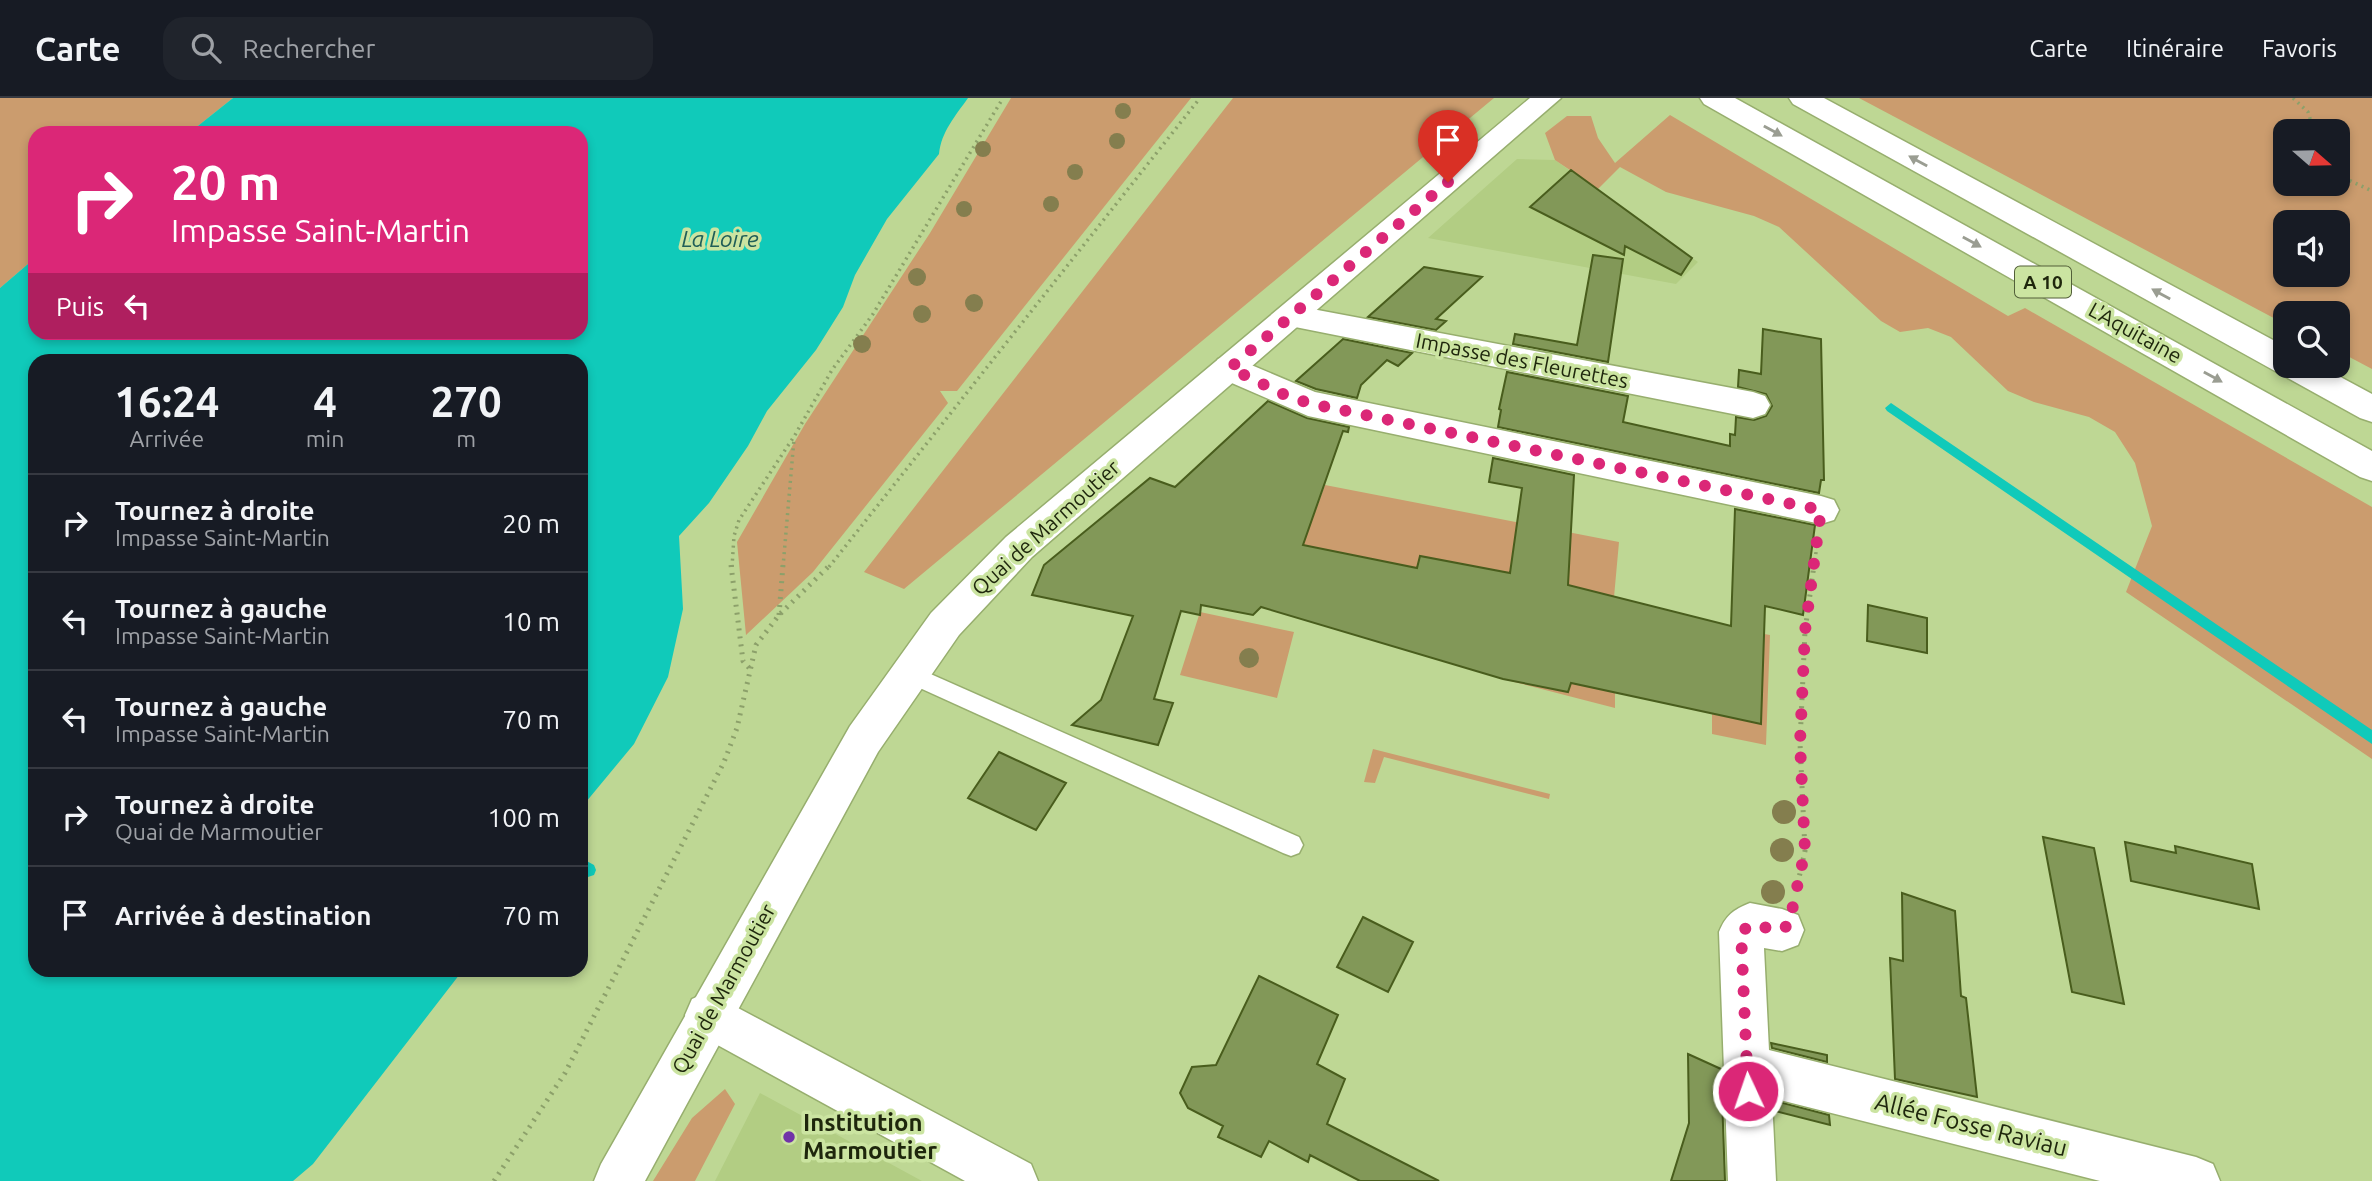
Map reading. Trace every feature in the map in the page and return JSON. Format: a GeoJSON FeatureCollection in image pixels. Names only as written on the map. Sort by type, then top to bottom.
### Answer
{"type":"FeatureCollection","features":[{"type":"Feature","properties":{"kind":"main road","name":"Quai de Marmoutier"},"geometry":{"type":"LineString","coordinates":[[618,1181],[864,739],[908,673],[954,614],[1019,547],[1547,98]]}},
{"type":"Feature","properties":{"kind":"main road","name":"L'Aquitaine"},"geometry":{"type":"LineString","coordinates":[[1714,98],[2372,467]]}},
{"type":"Feature","properties":{"kind":"main road","name":"A 10"},"geometry":{"type":"LineString","coordinates":[[1803,98],[2273,355]]}},
{"type":"Feature","properties":{"kind":"main road","name":"Impasse des Fleurettes"},"geometry":{"type":"LineString","coordinates":[[1291,316],[1753,405]]}},
{"type":"Feature","properties":{"kind":"main road"},"geometry":{"type":"LineString","coordinates":[[1230,368],[1308,403],[1821,510]]}},
{"type":"Feature","properties":{"kind":"main road"},"geometry":{"type":"LineString","coordinates":[[2315,378],[2372,409]]}},
{"type":"Feature","properties":{"kind":"main road"},"geometry":{"type":"LineString","coordinates":[[1752,1181],[1741,932],[1750,925],[1782,930]]}},
{"type":"Feature","properties":{"kind":"main road"},"geometry":{"type":"LineString","coordinates":[[708,1016],[1014,1181]]}},
{"type":"Feature","properties":{"kind":"main road","name":"Allée Fosse Raviau"},"geometry":{"type":"LineString","coordinates":[[1747,1068],[2196,1181]]}},
{"type":"Feature","properties":{"kind":"lane"},"geometry":{"type":"LineString","coordinates":[[908,673],[1292,845]]}},
{"type":"Feature","properties":{"kind":"path"},"geometry":{"type":"LineString","coordinates":[[750,669],[743,661],[733,584],[734,537],[739,520],[795,435],[832,370],[873,314],[1003,98]]}},
{"type":"Feature","properties":{"kind":"path"},"geometry":{"type":"LineString","coordinates":[[494,1181],[565,1073],[724,762],[737,728],[756,645],[779,615],[818,579],[841,553],[1200,98]]}},
{"type":"Feature","properties":{"kind":"path"},"geometry":{"type":"LineString","coordinates":[[2293,98],[2299,100],[2313,119]]}},
{"type":"Feature","properties":{"kind":"path"},"geometry":{"type":"LineString","coordinates":[[2350,181],[2372,191]]}},
{"type":"Feature","properties":{"kind":"path"},"geometry":{"type":"LineString","coordinates":[[779,615],[795,435]]}},
{"type":"Feature","properties":{"kind":"path"},"geometry":{"type":"LineString","coordinates":[[1782,930],[1789,924],[1805,851],[1800,730],[1805,631],[1821,510]]}},
{"type":"Feature","properties":{"kind":"shaded area"},"geometry":{"type":"Polygon","coordinates":[[[0,98],[233,98],[198,126],[28,126],[28,264],[0,288],[0,98]]]}},
{"type":"Feature","properties":{"kind":"shaded area"},"geometry":{"type":"Polygon","coordinates":[[[1011,98],[1191,98],[957,391],[940,391],[948,403],[813,572],[746,635],[737,542],[805,424],[930,233],[1011,98]]]}},
{"type":"Feature","properties":{"kind":"shaded area"},"geometry":{"type":"Polygon","coordinates":[[[1233,98],[1494,98],[904,589],[864,572],[1233,98]]]}},
{"type":"Feature","properties":{"kind":"shaded area"},"geometry":{"type":"Polygon","coordinates":[[[1859,98],[2372,98],[2372,369],[2350,357],[2350,301],[2273,301],[2273,318],[1859,98]]]}},
{"type":"Feature","properties":{"kind":"shaded area"},"geometry":{"type":"Polygon","coordinates":[[[1670,115],[2008,316],[2025,308],[2372,507],[2372,759],[2126,592],[2152,526],[2135,463],[2115,432],[2089,417],[2034,402],[2008,391],[1951,337],[1928,328],[1900,332],[1881,321],[1779,227],[1754,216],[1666,192],[1620,167],[1598,189],[1555,160],[1545,133],[1567,116],[1591,116],[1598,138],[1615,163],[1670,115]]]}},
{"type":"Feature","properties":{"kind":"shaded area"},"geometry":{"type":"Polygon","coordinates":[[[1517,159],[1555,160],[1698,262],[1676,284],[1428,238],[1517,159]]]}},
{"type":"Feature","properties":{"kind":"shaded area"},"geometry":{"type":"Polygon","coordinates":[[[1325,485],[1619,542],[1614,597],[1560,583],[1420,557],[1417,568],[1303,545],[1325,485]]]}},
{"type":"Feature","properties":{"kind":"shaded area"},"geometry":{"type":"Polygon","coordinates":[[[1200,612],[1294,632],[1277,698],[1180,675],[1200,612]]]}},
{"type":"Feature","properties":{"kind":"shaded area"},"geometry":{"type":"Polygon","coordinates":[[[1764,634],[1770,635],[1766,745],[1712,734],[1712,714],[1761,724],[1764,634]]]}},
{"type":"Feature","properties":{"kind":"shaded area"},"geometry":{"type":"Polygon","coordinates":[[[1503,679],[1567,691],[1571,683],[1615,693],[1615,708],[1503,679]]]}},
{"type":"Feature","properties":{"kind":"shaded area"},"geometry":{"type":"Polygon","coordinates":[[[1373,749],[1550,794],[1549,799],[1384,757],[1375,783],[1364,782],[1373,749]]]}},
{"type":"Feature","properties":{"kind":"shaded area"},"geometry":{"type":"Polygon","coordinates":[[[725,1089],[735,1104],[695,1181],[653,1181],[692,1118],[725,1089]]]}},
{"type":"Feature","properties":{"kind":"shaded area","name":"Institution Marmoutier"},"geometry":{"type":"Polygon","coordinates":[[[760,1093],[922,1181],[715,1181],[760,1093]]]}},
{"type":"Feature","properties":{"kind":"water","name":"La Loire"},"geometry":{"type":"Polygon","coordinates":[[[233,98],[968,98],[946,131],[939,154],[887,219],[855,275],[843,307],[816,350],[767,411],[748,446],[709,503],[679,536],[683,609],[668,677],[634,744],[588,800],[588,354],[28,354],[28,977],[458,977],[313,1164],[293,1181],[0,1181],[0,288],[28,264],[28,340],[588,340],[588,126],[198,126],[233,98]]]}},
{"type":"Feature","properties":{"kind":"building"},"geometry":{"type":"Polygon","coordinates":[[[1571,170],[1692,258],[1681,275],[1625,246],[1624,255],[1530,207],[1571,170]]]}},
{"type":"Feature","properties":{"kind":"building"},"geometry":{"type":"Polygon","coordinates":[[[1593,255],[1623,259],[1608,362],[1513,344],[1515,334],[1577,345],[1593,255]]]}},
{"type":"Feature","properties":{"kind":"building"},"geometry":{"type":"Polygon","coordinates":[[[1424,267],[1482,277],[1436,319],[1446,321],[1436,330],[1368,317],[1424,267]]]}},
{"type":"Feature","properties":{"kind":"building"},"geometry":{"type":"Polygon","coordinates":[[[1763,329],[1821,339],[1824,480],[1821,480],[1819,493],[1498,427],[1507,372],[1628,396],[1623,422],[1730,446],[1730,434],[1735,435],[1736,417],[1754,420],[1766,416],[1772,406],[1766,394],[1738,387],[1739,370],[1761,374],[1763,329]]]}},
{"type":"Feature","properties":{"kind":"building"},"geometry":{"type":"Polygon","coordinates":[[[1343,339],[1412,353],[1398,366],[1387,360],[1361,385],[1357,398],[1316,389],[1296,381],[1343,339]]]}},
{"type":"Feature","properties":{"kind":"building"},"geometry":{"type":"Polygon","coordinates":[[[1268,401],[1307,418],[1349,427],[1348,432],[1343,431],[1303,545],[1417,568],[1420,556],[1510,573],[1522,488],[1489,482],[1493,458],[1574,475],[1568,585],[1731,626],[1735,509],[1815,525],[1803,615],[1765,606],[1761,724],[1571,683],[1568,692],[1503,679],[1261,607],[1253,615],[1201,605],[1200,615],[1181,611],[1154,699],[1173,703],[1158,745],[1072,725],[1101,700],[1133,616],[1032,595],[1044,565],[1150,478],[1175,487],[1268,401]]]}},
{"type":"Feature","properties":{"kind":"building"},"geometry":{"type":"Polygon","coordinates":[[[1868,605],[1927,618],[1927,653],[1867,641],[1868,605]]]}},
{"type":"Feature","properties":{"kind":"building"},"geometry":{"type":"Polygon","coordinates":[[[999,752],[1066,783],[1036,830],[968,798],[999,752]]]}},
{"type":"Feature","properties":{"kind":"building"},"geometry":{"type":"Polygon","coordinates":[[[2043,837],[2094,848],[2124,1004],[2072,992],[2043,837]]]}},
{"type":"Feature","properties":{"kind":"building"},"geometry":{"type":"Polygon","coordinates":[[[2125,842],[2176,853],[2175,846],[2252,864],[2259,909],[2131,881],[2125,842]]]}},
{"type":"Feature","properties":{"kind":"building"},"geometry":{"type":"Polygon","coordinates":[[[1902,893],[1955,911],[1961,996],[1966,998],[1977,1097],[1895,1079],[1890,958],[1903,961],[1902,893]]]}},
{"type":"Feature","properties":{"kind":"building"},"geometry":{"type":"Polygon","coordinates":[[[1363,917],[1413,942],[1388,992],[1337,967],[1363,917]]]}},
{"type":"Feature","properties":{"kind":"building"},"geometry":{"type":"Polygon","coordinates":[[[1259,976],[1338,1015],[1317,1064],[1345,1079],[1327,1124],[1439,1181],[1360,1181],[1310,1155],[1308,1162],[1269,1141],[1261,1157],[1218,1137],[1223,1126],[1188,1108],[1180,1093],[1192,1067],[1216,1065],[1259,976]]]}},
{"type":"Feature","properties":{"kind":"building"},"geometry":{"type":"Polygon","coordinates":[[[1771,1043],[1827,1055],[1827,1062],[1772,1048],[1771,1043]]]}},
{"type":"Feature","properties":{"kind":"building"},"geometry":{"type":"Polygon","coordinates":[[[1688,1054],[1721,1069],[1725,1181],[1671,1181],[1689,1123],[1688,1054]]]}},
{"type":"Feature","properties":{"kind":"building"},"geometry":{"type":"Polygon","coordinates":[[[1775,1101],[1829,1115],[1830,1125],[1775,1111],[1775,1101]]]}},
{"type":"Feature","properties":{"kind":"waterway"},"geometry":{"type":"LineString","coordinates":[[1891,408],[2372,738]]}},
{"type":"Feature","properties":{"kind":"place","name":"Institution Marmoutier"},"geometry":{"type":"Point","coordinates":[789,1137]}},
{"type":"Feature","properties":{"kind":"route"},"geometry":{"type":"LineString","coordinates":[[1448,182],[1230,368],[1308,403],[1821,510],[1805,631],[1800,743],[1805,851],[1789,924],[1782,930],[1750,925],[1741,932],[1748,1091]]}}]}
